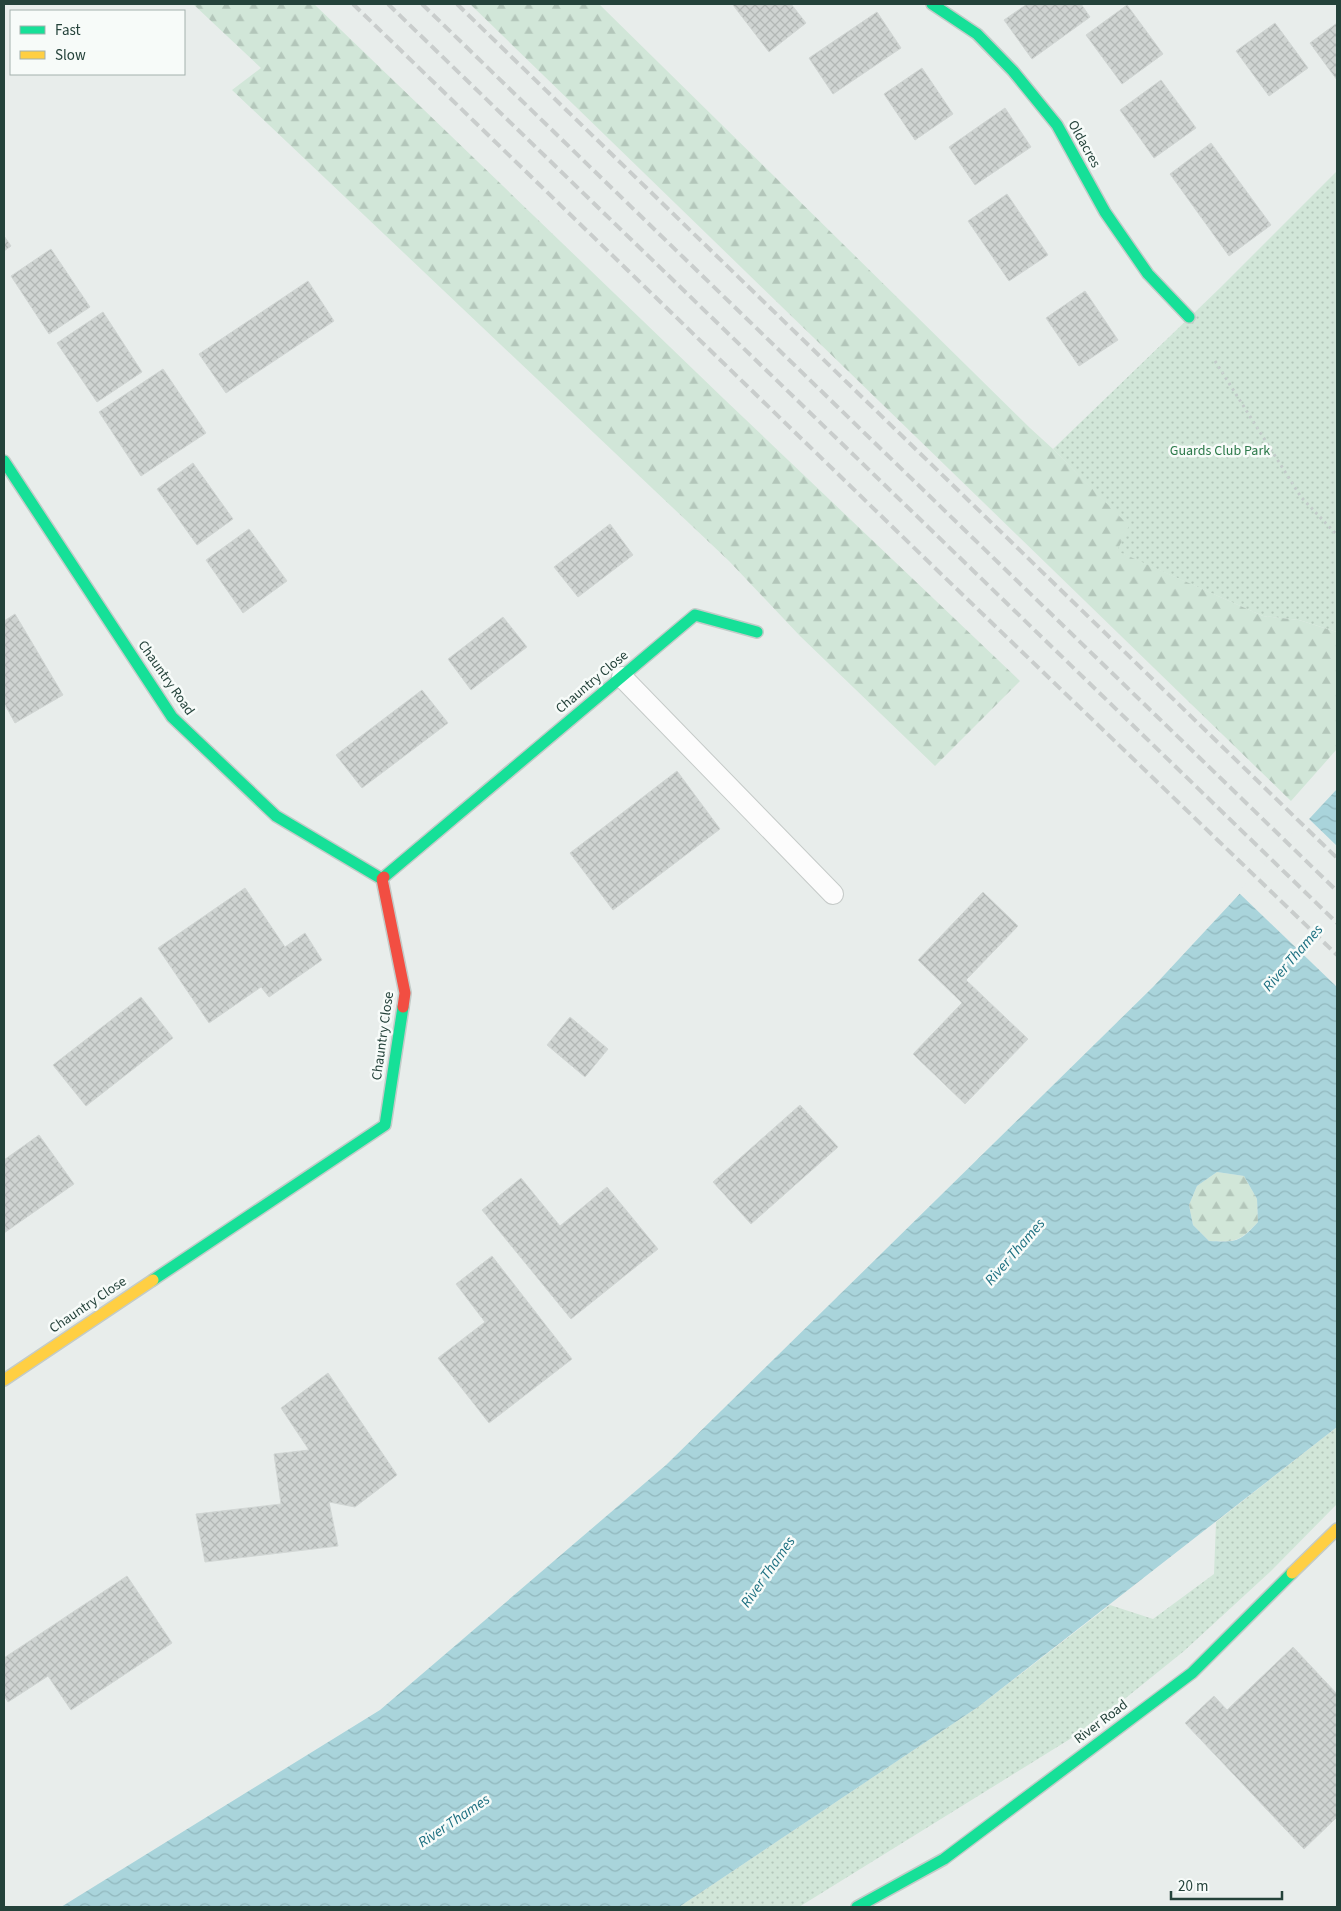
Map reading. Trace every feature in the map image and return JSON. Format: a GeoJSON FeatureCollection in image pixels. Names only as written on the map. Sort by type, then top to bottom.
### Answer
{"type":"FeatureCollection","features":[{"type":"Feature","properties":{"kind":"street","name":"Oldacres"},"geometry":{"type":"LineString","coordinates":[[932,4],[977,34],[1013,71],[1057,124],[1105,212],[1148,274],[1189,317]]}},
{"type":"Feature","properties":{"kind":"street","name":"Chauntry Road"},"geometry":{"type":"LineString","coordinates":[[4,461],[172,717],[276,816],[382,878]]}},
{"type":"Feature","properties":{"kind":"street","name":"Chauntry Close"},"geometry":{"type":"LineString","coordinates":[[4,1380],[385,1125],[406,993],[382,878],[695,615],[757,632]]}},
{"type":"Feature","properties":{"kind":"street","name":"River Road"},"geometry":{"type":"LineString","coordinates":[[857,1907],[944,1859],[1192,1673],[1337,1529]]}},
{"type":"Feature","properties":{"kind":"lane"},"geometry":{"type":"LineString","coordinates":[[622,677],[833,894]]}},
{"type":"Feature","properties":{"kind":"path"},"geometry":{"type":"LineString","coordinates":[[1215,361],[1301,497],[1337,535]]}},
{"type":"Feature","properties":{"kind":"green space"},"geometry":{"type":"Polygon","coordinates":[[[193,4],[314,4],[1020,681],[935,766],[800,636],[729,561],[232,90],[261,68],[193,4]]]}},
{"type":"Feature","properties":{"kind":"green space"},"geometry":{"type":"Polygon","coordinates":[[[470,4],[599,4],[1053,449],[1129,526],[1117,551],[1263,616],[1299,620],[1337,632],[1337,749],[1291,801],[470,4]]]}},
{"type":"Feature","properties":{"kind":"green space","name":"Guards Club Park"},"geometry":{"type":"Polygon","coordinates":[[[1337,171],[1337,632],[1299,620],[1263,616],[1116,551],[1128,526],[1053,449],[1221,287],[1337,171]]]}},
{"type":"Feature","properties":{"kind":"green space"},"geometry":{"type":"Polygon","coordinates":[[[1217,1172],[1244,1176],[1257,1199],[1258,1222],[1246,1234],[1231,1241],[1209,1241],[1193,1225],[1189,1205],[1197,1186],[1217,1172]]]}},
{"type":"Feature","properties":{"kind":"green space"},"geometry":{"type":"Polygon","coordinates":[[[1337,1427],[1337,1504],[1271,1571],[1184,1651],[1091,1726],[799,1907],[679,1907],[978,1707],[1110,1605],[1153,1619],[1214,1574],[1216,1522],[1337,1427]]]}},
{"type":"Feature","properties":{"kind":"water","name":"River Thames"},"geometry":{"type":"Polygon","coordinates":[[[1337,789],[1337,1427],[978,1707],[679,1907],[61,1907],[380,1710],[666,1465],[1153,987],[1337,789]],[[1217,1172],[1197,1186],[1189,1205],[1193,1225],[1209,1241],[1236,1240],[1246,1234],[1258,1222],[1257,1199],[1244,1176],[1217,1172]]]}},
{"type":"Feature","properties":{"kind":"pier"},"geometry":{"type":"Polygon","coordinates":[[[1307,817],[1337,846],[1337,987],[1238,892],[1307,817]]]}},
{"type":"Feature","properties":{"kind":"building"},"geometry":{"type":"Polygon","coordinates":[[[734,4],[791,4],[806,23],[769,52],[734,4]]]}},
{"type":"Feature","properties":{"kind":"building"},"geometry":{"type":"Polygon","coordinates":[[[1027,4],[1081,4],[1090,17],[1032,59],[1004,20],[1027,4]]]}},
{"type":"Feature","properties":{"kind":"building"},"geometry":{"type":"Polygon","coordinates":[[[1127,5],[1163,54],[1122,84],[1086,35],[1127,5]]]}},
{"type":"Feature","properties":{"kind":"building"},"geometry":{"type":"Polygon","coordinates":[[[877,12],[901,48],[833,94],[809,58],[877,12]]]}},
{"type":"Feature","properties":{"kind":"building"},"geometry":{"type":"Polygon","coordinates":[[[1275,23],[1308,68],[1269,96],[1236,51],[1275,23]]]}},
{"type":"Feature","properties":{"kind":"building"},"geometry":{"type":"Polygon","coordinates":[[[1337,23],[1337,80],[1310,43],[1337,23]]]}},
{"type":"Feature","properties":{"kind":"building"},"geometry":{"type":"Polygon","coordinates":[[[922,68],[953,114],[915,140],[884,94],[922,68]]]}},
{"type":"Feature","properties":{"kind":"building"},"geometry":{"type":"Polygon","coordinates":[[[1161,80],[1196,128],[1154,158],[1120,110],[1161,80]]]}},
{"type":"Feature","properties":{"kind":"building"},"geometry":{"type":"Polygon","coordinates":[[[1005,108],[1031,147],[975,185],[949,147],[1005,108]]]}},
{"type":"Feature","properties":{"kind":"building"},"geometry":{"type":"Polygon","coordinates":[[[1211,143],[1271,225],[1229,256],[1170,174],[1211,143]]]}},
{"type":"Feature","properties":{"kind":"building"},"geometry":{"type":"Polygon","coordinates":[[[1007,194],[1048,255],[1009,281],[968,221],[1007,194]]]}},
{"type":"Feature","properties":{"kind":"building"},"geometry":{"type":"Polygon","coordinates":[[[4,236],[11,246],[4,251],[4,236]]]}},
{"type":"Feature","properties":{"kind":"building"},"geometry":{"type":"Polygon","coordinates":[[[51,249],[90,307],[49,334],[11,276],[51,249]]]}},
{"type":"Feature","properties":{"kind":"building"},"geometry":{"type":"Polygon","coordinates":[[[308,281],[334,321],[226,393],[199,354],[308,281]]]}},
{"type":"Feature","properties":{"kind":"building"},"geometry":{"type":"Polygon","coordinates":[[[1085,291],[1118,340],[1079,366],[1046,318],[1085,291]]]}},
{"type":"Feature","properties":{"kind":"building"},"geometry":{"type":"Polygon","coordinates":[[[103,312],[142,372],[97,402],[57,343],[103,312]]]}},
{"type":"Feature","properties":{"kind":"building"},"geometry":{"type":"Polygon","coordinates":[[[163,369],[206,433],[141,476],[99,412],[163,369]]]}},
{"type":"Feature","properties":{"kind":"building"},"geometry":{"type":"Polygon","coordinates":[[[193,463],[233,519],[197,545],[157,489],[193,463]]]}},
{"type":"Feature","properties":{"kind":"building"},"geometry":{"type":"Polygon","coordinates":[[[610,524],[633,555],[578,597],[554,567],[610,524]]]}},
{"type":"Feature","properties":{"kind":"building"},"geometry":{"type":"Polygon","coordinates":[[[249,529],[287,581],[243,613],[206,560],[249,529]]]}},
{"type":"Feature","properties":{"kind":"building"},"geometry":{"type":"Polygon","coordinates":[[[15,614],[63,695],[15,723],[4,703],[4,621],[15,614]]]}},
{"type":"Feature","properties":{"kind":"building"},"geometry":{"type":"Polygon","coordinates":[[[503,617],[527,647],[471,690],[448,659],[503,617]]]}},
{"type":"Feature","properties":{"kind":"building"},"geometry":{"type":"Polygon","coordinates":[[[422,690],[448,723],[362,788],[336,755],[422,690]]]}},
{"type":"Feature","properties":{"kind":"building"},"geometry":{"type":"Polygon","coordinates":[[[677,771],[720,829],[613,910],[570,853],[677,771]]]}},
{"type":"Feature","properties":{"kind":"building"},"geometry":{"type":"Polygon","coordinates":[[[245,888],[285,947],[305,933],[322,960],[269,997],[261,987],[209,1023],[158,948],[245,888]]]}},
{"type":"Feature","properties":{"kind":"building"},"geometry":{"type":"Polygon","coordinates":[[[983,892],[1018,926],[966,980],[1028,1039],[965,1104],[913,1054],[962,1003],[918,960],[983,892]]]}},
{"type":"Feature","properties":{"kind":"building"},"geometry":{"type":"Polygon","coordinates":[[[141,997],[173,1038],[86,1106],[53,1065],[141,997]]]}},
{"type":"Feature","properties":{"kind":"building"},"geometry":{"type":"Polygon","coordinates":[[[570,1017],[608,1049],[585,1077],[547,1045],[570,1017]]]}},
{"type":"Feature","properties":{"kind":"building"},"geometry":{"type":"Polygon","coordinates":[[[800,1105],[838,1147],[751,1224],[713,1182],[800,1105]]]}},
{"type":"Feature","properties":{"kind":"building"},"geometry":{"type":"Polygon","coordinates":[[[39,1135],[74,1184],[4,1233],[4,1160],[39,1135]]]}},
{"type":"Feature","properties":{"kind":"building"},"geometry":{"type":"Polygon","coordinates":[[[521,1178],[560,1226],[607,1187],[658,1249],[571,1319],[482,1210],[521,1178]]]}},
{"type":"Feature","properties":{"kind":"building"},"geometry":{"type":"Polygon","coordinates":[[[492,1256],[572,1359],[489,1423],[438,1358],[485,1322],[456,1284],[492,1256]]]}},
{"type":"Feature","properties":{"kind":"building"},"geometry":{"type":"Polygon","coordinates":[[[328,1373],[397,1475],[355,1507],[329,1502],[338,1546],[205,1562],[196,1514],[281,1504],[274,1454],[309,1450],[281,1408],[328,1373]]]}},
{"type":"Feature","properties":{"kind":"building"},"geometry":{"type":"Polygon","coordinates":[[[127,1576],[172,1643],[71,1710],[48,1676],[8,1702],[4,1695],[4,1658],[127,1576]]]}},
{"type":"Feature","properties":{"kind":"building"},"geometry":{"type":"Polygon","coordinates":[[[1293,1647],[1337,1694],[1337,1817],[1304,1849],[1185,1723],[1214,1696],[1227,1710],[1293,1647]]]}},
{"type":"Feature","properties":{"kind":"railway"},"geometry":{"type":"LineString","coordinates":[[353,4],[1337,955]]}},
{"type":"Feature","properties":{"kind":"railway"},"geometry":{"type":"LineString","coordinates":[[388,4],[1337,923]]}},
{"type":"Feature","properties":{"kind":"railway"},"geometry":{"type":"LineString","coordinates":[[422,4],[1337,891]]}},
{"type":"Feature","properties":{"kind":"railway"},"geometry":{"type":"LineString","coordinates":[[457,4],[1337,858]]}},
{"type":"Feature","properties":{"kind":"traffic: fast"},"geometry":{"type":"LineString","coordinates":[[932,4],[977,34],[1013,71],[1057,125],[1105,212],[1148,274],[1189,317]]}},
{"type":"Feature","properties":{"kind":"traffic: fast"},"geometry":{"type":"LineString","coordinates":[[4,461],[172,717],[276,816],[382,879]]}},
{"type":"Feature","properties":{"kind":"traffic: fast"},"geometry":{"type":"LineString","coordinates":[[384,877],[695,615],[757,632]]}},
{"type":"Feature","properties":{"kind":"traffic: fast"},"geometry":{"type":"LineString","coordinates":[[153,1280],[385,1125],[403,1007]]}},
{"type":"Feature","properties":{"kind":"traffic: fast"},"geometry":{"type":"LineString","coordinates":[[857,1907],[944,1859],[1192,1673],[1292,1573]]}},
{"type":"Feature","properties":{"kind":"traffic: slow"},"geometry":{"type":"LineString","coordinates":[[4,1380],[153,1280]]}},
{"type":"Feature","properties":{"kind":"traffic: slow"},"geometry":{"type":"LineString","coordinates":[[1292,1573],[1337,1529]]}},
{"type":"Feature","properties":{"kind":"traffic: jam"},"geometry":{"type":"LineString","coordinates":[[384,877],[382,879],[405,993],[403,1007]]}}]}
